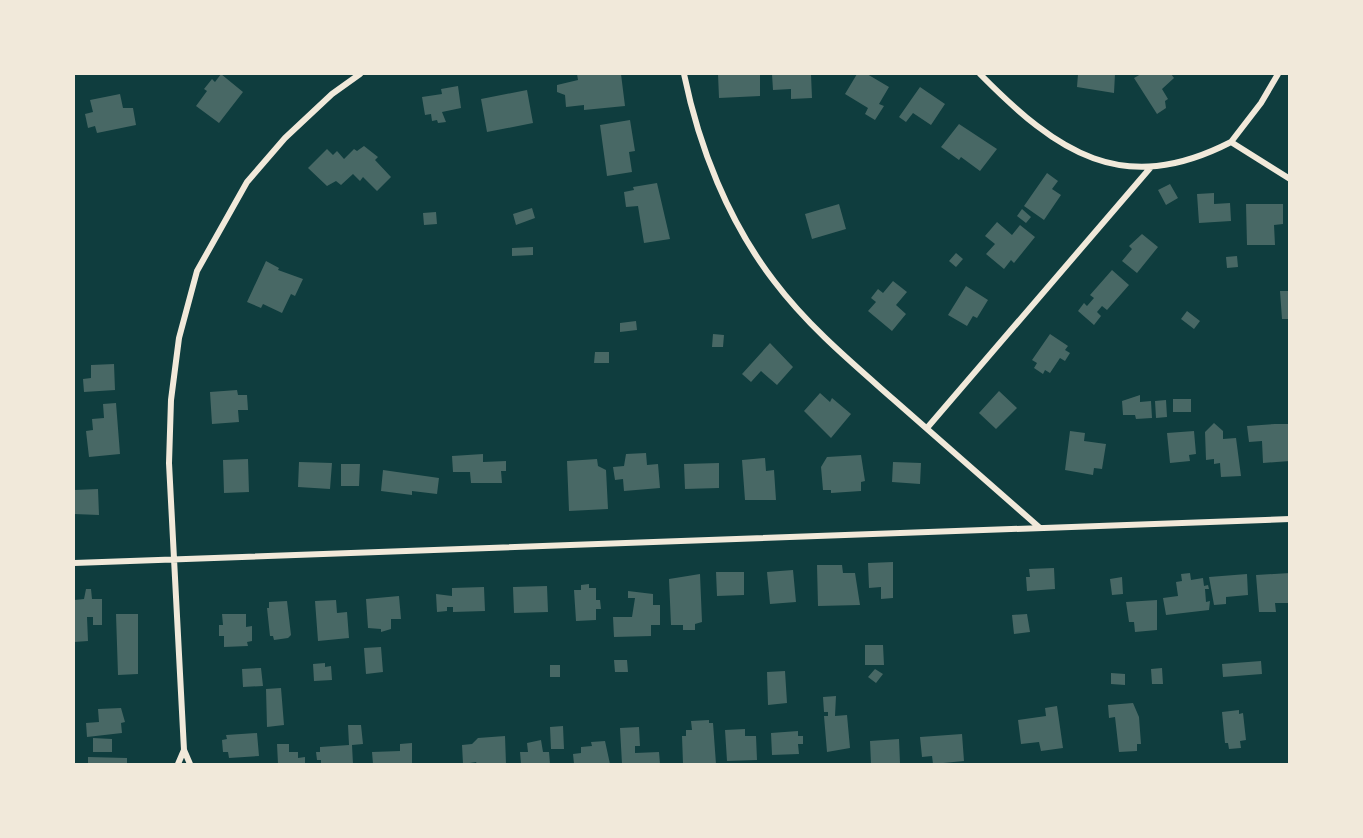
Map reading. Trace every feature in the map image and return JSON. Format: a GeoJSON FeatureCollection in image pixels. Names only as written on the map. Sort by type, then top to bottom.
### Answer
{"type":"FeatureCollection","features":[{"type":"Feature","properties":{"kind":"street"},"geometry":{"type":"LineString","coordinates":[[190,765],[184,750],[169,463],[171,400],[178,338],[196,271],[247,182],[285,138],[332,94],[360,74]]}},
{"type":"Feature","properties":{"kind":"street"},"geometry":{"type":"LineString","coordinates":[[684,74],[696,126],[712,170],[751,246],[773,280],[820,335],[1040,528]]}},
{"type":"Feature","properties":{"kind":"street"},"geometry":{"type":"LineString","coordinates":[[980,74],[1019,114],[1048,136],[1110,165],[1151,167],[1196,158],[1231,142],[1261,103],[1278,74]]}},
{"type":"Feature","properties":{"kind":"street"},"geometry":{"type":"LineString","coordinates":[[1231,142],[1290,179]]}},
{"type":"Feature","properties":{"kind":"street"},"geometry":{"type":"LineString","coordinates":[[927,428],[1151,167]]}},
{"type":"Feature","properties":{"kind":"street"},"geometry":{"type":"LineString","coordinates":[[74,563],[468,551],[1290,519]]}},
{"type":"Feature","properties":{"kind":"street"},"geometry":{"type":"LineString","coordinates":[[178,765],[184,750]]}},
{"type":"Feature","properties":{"kind":"building"},"geometry":{"type":"Polygon","coordinates":[[[221,74],[243,92],[219,123],[196,106],[207,91],[204,89],[212,79],[215,82],[221,74]]]}},
{"type":"Feature","properties":{"kind":"building"},"geometry":{"type":"Polygon","coordinates":[[[577,74],[621,74],[625,106],[584,110],[584,105],[566,107],[565,95],[557,92],[557,85],[578,80],[577,74]]]}},
{"type":"Feature","properties":{"kind":"building"},"geometry":{"type":"Polygon","coordinates":[[[718,74],[760,74],[760,96],[719,98],[718,74]]]}},
{"type":"Feature","properties":{"kind":"building"},"geometry":{"type":"Polygon","coordinates":[[[772,74],[811,74],[812,98],[791,99],[791,89],[773,90],[772,74]]]}},
{"type":"Feature","properties":{"kind":"building"},"geometry":{"type":"Polygon","coordinates":[[[857,74],[867,74],[889,87],[879,104],[884,106],[875,120],[865,114],[868,108],[845,94],[857,74]]]}},
{"type":"Feature","properties":{"kind":"building"},"geometry":{"type":"Polygon","coordinates":[[[1078,74],[1115,74],[1114,93],[1077,87],[1078,74]]]}},
{"type":"Feature","properties":{"kind":"building"},"geometry":{"type":"Polygon","coordinates":[[[1141,74],[1171,74],[1174,78],[1162,89],[1168,99],[1165,101],[1166,108],[1157,114],[1134,78],[1141,74]]]}},
{"type":"Feature","properties":{"kind":"building"},"geometry":{"type":"Polygon","coordinates":[[[458,86],[461,108],[442,112],[446,122],[432,121],[431,114],[425,115],[422,97],[442,94],[441,89],[458,86]]]}},
{"type":"Feature","properties":{"kind":"building"},"geometry":{"type":"Polygon","coordinates":[[[920,87],[945,104],[931,125],[913,113],[906,122],[899,117],[920,87]]]}},
{"type":"Feature","properties":{"kind":"building"},"geometry":{"type":"Polygon","coordinates":[[[527,90],[533,123],[487,132],[481,99],[527,90]]]}},
{"type":"Feature","properties":{"kind":"building"},"geometry":{"type":"Polygon","coordinates":[[[120,94],[123,108],[133,108],[136,125],[97,133],[95,126],[88,128],[85,114],[93,112],[90,100],[120,94]]]}},
{"type":"Feature","properties":{"kind":"building"},"geometry":{"type":"Polygon","coordinates":[[[630,120],[635,151],[629,152],[632,172],[607,176],[600,125],[630,120]]]}},
{"type":"Feature","properties":{"kind":"building"},"geometry":{"type":"Polygon","coordinates":[[[959,124],[997,149],[980,171],[961,157],[959,160],[941,147],[959,124]]]}},
{"type":"Feature","properties":{"kind":"building"},"geometry":{"type":"Polygon","coordinates":[[[364,146],[378,157],[375,160],[391,177],[377,191],[363,177],[360,181],[353,174],[341,185],[336,181],[327,186],[308,168],[327,149],[333,155],[337,151],[344,159],[354,149],[357,151],[364,146]]]}},
{"type":"Feature","properties":{"kind":"building"},"geometry":{"type":"Polygon","coordinates":[[[1047,173],[1058,181],[1052,189],[1061,195],[1044,220],[1024,206],[1047,173]]]}},
{"type":"Feature","properties":{"kind":"building"},"geometry":{"type":"Polygon","coordinates":[[[657,183],[670,239],[644,243],[638,206],[626,207],[624,192],[634,190],[633,187],[657,183]]]}},
{"type":"Feature","properties":{"kind":"building"},"geometry":{"type":"Polygon","coordinates":[[[1170,184],[1178,198],[1166,205],[1158,190],[1170,184]]]}},
{"type":"Feature","properties":{"kind":"building"},"geometry":{"type":"Polygon","coordinates":[[[1214,193],[1214,204],[1230,203],[1231,221],[1199,223],[1197,194],[1214,193]]]}},
{"type":"Feature","properties":{"kind":"building"},"geometry":{"type":"Polygon","coordinates":[[[839,204],[846,229],[812,239],[805,214],[839,204]]]}},
{"type":"Feature","properties":{"kind":"building"},"geometry":{"type":"Polygon","coordinates":[[[1246,204],[1283,204],[1283,224],[1274,225],[1275,245],[1247,245],[1246,204]]]}},
{"type":"Feature","properties":{"kind":"building"},"geometry":{"type":"Polygon","coordinates":[[[532,208],[535,218],[516,225],[513,214],[532,208]]]}},
{"type":"Feature","properties":{"kind":"building"},"geometry":{"type":"Polygon","coordinates":[[[1022,209],[1031,217],[1026,223],[1017,216],[1022,209]]]}},
{"type":"Feature","properties":{"kind":"building"},"geometry":{"type":"Polygon","coordinates":[[[436,212],[437,224],[424,225],[423,213],[436,212]]]}},
{"type":"Feature","properties":{"kind":"building"},"geometry":{"type":"Polygon","coordinates":[[[997,222],[1012,235],[1020,225],[1035,237],[1014,263],[1011,260],[1004,269],[986,254],[995,244],[985,236],[997,222]]]}},
{"type":"Feature","properties":{"kind":"building"},"geometry":{"type":"Polygon","coordinates":[[[1142,234],[1158,247],[1137,273],[1122,261],[1132,249],[1129,246],[1142,234]]]}},
{"type":"Feature","properties":{"kind":"building"},"geometry":{"type":"Polygon","coordinates":[[[533,247],[533,255],[512,256],[512,248],[533,247]]]}},
{"type":"Feature","properties":{"kind":"building"},"geometry":{"type":"Polygon","coordinates":[[[956,253],[963,259],[956,267],[949,261],[956,253]]]}},
{"type":"Feature","properties":{"kind":"building"},"geometry":{"type":"Polygon","coordinates":[[[1237,256],[1238,267],[1227,268],[1226,257],[1237,256]]]}},
{"type":"Feature","properties":{"kind":"building"},"geometry":{"type":"Polygon","coordinates":[[[266,261],[279,268],[278,270],[303,279],[295,296],[291,294],[282,313],[263,304],[261,308],[247,302],[266,261]]]}},
{"type":"Feature","properties":{"kind":"building"},"geometry":{"type":"Polygon","coordinates":[[[1112,270],[1129,285],[1107,310],[1102,306],[1097,312],[1101,316],[1094,325],[1078,311],[1084,303],[1087,306],[1094,298],[1090,295],[1112,270]]]}},
{"type":"Feature","properties":{"kind":"building"},"geometry":{"type":"Polygon","coordinates":[[[893,281],[907,292],[896,305],[906,314],[892,331],[868,311],[876,302],[871,298],[878,289],[883,293],[893,281]]]}},
{"type":"Feature","properties":{"kind":"building"},"geometry":{"type":"Polygon","coordinates":[[[966,286],[988,300],[977,318],[973,316],[967,326],[948,315],[966,286]]]}},
{"type":"Feature","properties":{"kind":"building"},"geometry":{"type":"Polygon","coordinates":[[[1280,291],[1290,291],[1290,319],[1282,319],[1280,291]]]}},
{"type":"Feature","properties":{"kind":"building"},"geometry":{"type":"Polygon","coordinates":[[[1187,311],[1200,321],[1194,329],[1181,319],[1187,311]]]}},
{"type":"Feature","properties":{"kind":"building"},"geometry":{"type":"Polygon","coordinates":[[[636,321],[637,330],[620,332],[620,323],[636,321]]]}},
{"type":"Feature","properties":{"kind":"building"},"geometry":{"type":"Polygon","coordinates":[[[713,334],[724,335],[723,347],[712,347],[713,334]]]}},
{"type":"Feature","properties":{"kind":"building"},"geometry":{"type":"Polygon","coordinates":[[[1050,334],[1068,346],[1065,350],[1070,353],[1065,361],[1060,358],[1050,373],[1045,370],[1043,374],[1034,368],[1037,363],[1032,360],[1050,334]]]}},
{"type":"Feature","properties":{"kind":"building"},"geometry":{"type":"Polygon","coordinates":[[[770,343],[793,367],[777,385],[761,371],[751,382],[742,374],[770,343]]]}},
{"type":"Feature","properties":{"kind":"building"},"geometry":{"type":"Polygon","coordinates":[[[595,352],[609,352],[609,363],[594,363],[595,352]]]}},
{"type":"Feature","properties":{"kind":"building"},"geometry":{"type":"Polygon","coordinates":[[[114,364],[115,390],[84,392],[83,379],[91,378],[91,365],[114,364]]]}},
{"type":"Feature","properties":{"kind":"building"},"geometry":{"type":"Polygon","coordinates":[[[237,390],[238,395],[247,395],[248,410],[238,410],[239,422],[212,424],[210,392],[237,390]]]}},
{"type":"Feature","properties":{"kind":"building"},"geometry":{"type":"Polygon","coordinates":[[[999,391],[1017,408],[996,429],[979,413],[999,391]]]}},
{"type":"Feature","properties":{"kind":"building"},"geometry":{"type":"Polygon","coordinates":[[[820,393],[830,402],[832,398],[851,414],[831,438],[804,411],[820,393]]]}},
{"type":"Feature","properties":{"kind":"building"},"geometry":{"type":"Polygon","coordinates":[[[1140,395],[1140,402],[1151,401],[1152,418],[1136,419],[1135,415],[1123,415],[1122,401],[1140,395]]]}},
{"type":"Feature","properties":{"kind":"building"},"geometry":{"type":"Polygon","coordinates":[[[1173,399],[1191,399],[1191,412],[1173,412],[1173,399]]]}},
{"type":"Feature","properties":{"kind":"building"},"geometry":{"type":"Polygon","coordinates":[[[1166,400],[1167,417],[1156,418],[1155,401],[1166,400]]]}},
{"type":"Feature","properties":{"kind":"building"},"geometry":{"type":"Polygon","coordinates":[[[116,403],[120,454],[89,457],[86,431],[93,430],[92,419],[104,418],[103,404],[116,403]]]}},
{"type":"Feature","properties":{"kind":"building"},"geometry":{"type":"Polygon","coordinates":[[[1214,423],[1223,431],[1223,439],[1236,438],[1241,476],[1221,477],[1220,463],[1214,464],[1214,459],[1206,460],[1205,432],[1214,423]]]}},
{"type":"Feature","properties":{"kind":"building"},"geometry":{"type":"Polygon","coordinates":[[[1290,424],[1290,461],[1263,463],[1262,441],[1249,442],[1247,426],[1290,424]]]}},
{"type":"Feature","properties":{"kind":"building"},"geometry":{"type":"Polygon","coordinates":[[[1070,431],[1085,433],[1084,441],[1106,444],[1102,469],[1094,468],[1093,475],[1065,470],[1070,431]]]}},
{"type":"Feature","properties":{"kind":"building"},"geometry":{"type":"Polygon","coordinates":[[[1194,431],[1196,454],[1189,455],[1190,461],[1170,463],[1167,433],[1194,431]]]}},
{"type":"Feature","properties":{"kind":"building"},"geometry":{"type":"Polygon","coordinates":[[[646,453],[647,465],[658,464],[660,488],[624,491],[623,479],[615,480],[613,467],[624,466],[626,454],[646,453]]]}},
{"type":"Feature","properties":{"kind":"building"},"geometry":{"type":"Polygon","coordinates":[[[483,454],[483,462],[506,461],[506,471],[501,471],[502,483],[471,483],[470,472],[453,472],[452,456],[483,454]]]}},
{"type":"Feature","properties":{"kind":"building"},"geometry":{"type":"Polygon","coordinates":[[[861,455],[865,481],[861,482],[861,491],[831,493],[831,490],[823,490],[821,467],[827,457],[861,455]]]}},
{"type":"Feature","properties":{"kind":"building"},"geometry":{"type":"Polygon","coordinates":[[[765,458],[766,471],[774,470],[776,500],[745,500],[742,460],[765,458]]]}},
{"type":"Feature","properties":{"kind":"building"},"geometry":{"type":"Polygon","coordinates":[[[248,459],[249,492],[224,493],[223,460],[248,459]]]}},
{"type":"Feature","properties":{"kind":"building"},"geometry":{"type":"Polygon","coordinates":[[[597,459],[598,466],[606,470],[608,509],[569,511],[567,461],[597,459]]]}},
{"type":"Feature","properties":{"kind":"building"},"geometry":{"type":"Polygon","coordinates":[[[299,462],[332,463],[330,489],[298,487],[299,462]]]}},
{"type":"Feature","properties":{"kind":"building"},"geometry":{"type":"Polygon","coordinates":[[[893,462],[921,463],[920,484],[892,482],[893,462]]]}},
{"type":"Feature","properties":{"kind":"building"},"geometry":{"type":"Polygon","coordinates":[[[719,463],[719,488],[685,489],[684,464],[719,463]]]}},
{"type":"Feature","properties":{"kind":"building"},"geometry":{"type":"Polygon","coordinates":[[[341,464],[360,464],[359,486],[341,486],[341,464]]]}},
{"type":"Feature","properties":{"kind":"building"},"geometry":{"type":"Polygon","coordinates":[[[383,470],[439,478],[437,494],[412,491],[412,495],[381,491],[383,470]]]}},
{"type":"Feature","properties":{"kind":"building"},"geometry":{"type":"Polygon","coordinates":[[[98,489],[99,515],[74,514],[74,490],[98,489]]]}},
{"type":"Feature","properties":{"kind":"building"},"geometry":{"type":"Polygon","coordinates":[[[893,562],[893,598],[881,599],[881,587],[869,588],[868,563],[893,562]]]}},
{"type":"Feature","properties":{"kind":"building"},"geometry":{"type":"Polygon","coordinates":[[[817,565],[842,565],[843,573],[855,573],[860,605],[818,606],[817,565]]]}},
{"type":"Feature","properties":{"kind":"building"},"geometry":{"type":"Polygon","coordinates":[[[1054,568],[1055,589],[1027,591],[1026,577],[1030,577],[1029,569],[1054,568]]]}},
{"type":"Feature","properties":{"kind":"building"},"geometry":{"type":"Polygon","coordinates":[[[793,570],[796,602],[770,604],[767,572],[793,570]]]}},
{"type":"Feature","properties":{"kind":"building"},"geometry":{"type":"Polygon","coordinates":[[[716,572],[744,572],[744,595],[717,596],[716,572]]]}},
{"type":"Feature","properties":{"kind":"building"},"geometry":{"type":"Polygon","coordinates":[[[1190,573],[1191,580],[1203,578],[1204,586],[1208,585],[1209,589],[1205,589],[1206,602],[1210,601],[1209,610],[1166,615],[1163,598],[1178,596],[1176,582],[1182,581],[1181,574],[1190,573]]]}},
{"type":"Feature","properties":{"kind":"building"},"geometry":{"type":"Polygon","coordinates":[[[1290,573],[1290,603],[1275,603],[1276,612],[1259,612],[1256,575],[1290,573]]]}},
{"type":"Feature","properties":{"kind":"building"},"geometry":{"type":"Polygon","coordinates":[[[700,574],[702,622],[695,624],[695,630],[683,630],[683,625],[671,625],[669,579],[700,574]]]}},
{"type":"Feature","properties":{"kind":"building"},"geometry":{"type":"Polygon","coordinates":[[[1247,574],[1248,595],[1226,597],[1226,604],[1214,605],[1209,577],[1247,574]]]}},
{"type":"Feature","properties":{"kind":"building"},"geometry":{"type":"Polygon","coordinates":[[[1122,577],[1123,594],[1112,595],[1110,579],[1122,577]]]}},
{"type":"Feature","properties":{"kind":"building"},"geometry":{"type":"Polygon","coordinates":[[[589,584],[589,588],[596,588],[596,600],[600,600],[601,609],[596,609],[596,620],[576,621],[574,590],[581,590],[581,585],[589,584]]]}},
{"type":"Feature","properties":{"kind":"building"},"geometry":{"type":"Polygon","coordinates":[[[547,586],[548,612],[514,613],[513,587],[547,586]]]}},
{"type":"Feature","properties":{"kind":"building"},"geometry":{"type":"Polygon","coordinates":[[[484,587],[485,611],[453,612],[453,607],[447,607],[447,611],[437,612],[436,594],[452,596],[452,588],[484,587]]]}},
{"type":"Feature","properties":{"kind":"building"},"geometry":{"type":"Polygon","coordinates":[[[86,589],[91,589],[92,599],[102,599],[102,625],[93,625],[93,617],[87,617],[88,641],[74,642],[74,600],[84,599],[86,589]]]}},
{"type":"Feature","properties":{"kind":"building"},"geometry":{"type":"Polygon","coordinates":[[[628,591],[653,594],[653,605],[660,605],[660,625],[651,625],[651,636],[614,637],[613,617],[632,617],[635,598],[628,598],[628,591]]]}},
{"type":"Feature","properties":{"kind":"building"},"geometry":{"type":"Polygon","coordinates":[[[399,596],[401,619],[391,619],[391,629],[381,632],[381,629],[368,628],[366,599],[399,596]]]}},
{"type":"Feature","properties":{"kind":"building"},"geometry":{"type":"Polygon","coordinates":[[[336,600],[337,613],[347,612],[349,638],[318,641],[315,601],[336,600]]]}},
{"type":"Feature","properties":{"kind":"building"},"geometry":{"type":"Polygon","coordinates":[[[1157,600],[1157,630],[1135,632],[1134,622],[1129,622],[1126,602],[1157,600]]]}},
{"type":"Feature","properties":{"kind":"building"},"geometry":{"type":"Polygon","coordinates":[[[287,601],[291,635],[288,638],[274,640],[273,636],[270,636],[267,608],[269,608],[269,602],[287,601]]]}},
{"type":"Feature","properties":{"kind":"building"},"geometry":{"type":"Polygon","coordinates":[[[116,614],[138,614],[138,674],[118,675],[116,614]]]}},
{"type":"Feature","properties":{"kind":"building"},"geometry":{"type":"Polygon","coordinates":[[[222,614],[246,614],[246,627],[252,626],[252,641],[247,642],[248,646],[224,647],[224,636],[219,636],[219,625],[223,625],[222,614]]]}},
{"type":"Feature","properties":{"kind":"building"},"geometry":{"type":"Polygon","coordinates":[[[1027,614],[1030,632],[1014,634],[1012,615],[1027,614]]]}},
{"type":"Feature","properties":{"kind":"building"},"geometry":{"type":"Polygon","coordinates":[[[865,645],[883,645],[884,665],[865,665],[865,645]]]}},
{"type":"Feature","properties":{"kind":"building"},"geometry":{"type":"Polygon","coordinates":[[[381,647],[383,672],[366,674],[364,648],[381,647]]]}},
{"type":"Feature","properties":{"kind":"building"},"geometry":{"type":"Polygon","coordinates":[[[614,660],[627,660],[628,672],[615,672],[614,660]]]}},
{"type":"Feature","properties":{"kind":"building"},"geometry":{"type":"Polygon","coordinates":[[[1261,661],[1262,674],[1223,677],[1222,664],[1261,661]]]}},
{"type":"Feature","properties":{"kind":"building"},"geometry":{"type":"Polygon","coordinates":[[[325,663],[325,667],[331,666],[332,680],[314,681],[313,664],[325,663]]]}},
{"type":"Feature","properties":{"kind":"building"},"geometry":{"type":"Polygon","coordinates":[[[550,665],[560,665],[560,677],[550,677],[550,665]]]}},
{"type":"Feature","properties":{"kind":"building"},"geometry":{"type":"Polygon","coordinates":[[[261,668],[263,686],[243,687],[242,669],[261,668]]]}},
{"type":"Feature","properties":{"kind":"building"},"geometry":{"type":"Polygon","coordinates":[[[1162,668],[1163,684],[1152,684],[1151,669],[1162,668]]]}},
{"type":"Feature","properties":{"kind":"building"},"geometry":{"type":"Polygon","coordinates":[[[875,669],[883,674],[876,683],[868,677],[875,669]]]}},
{"type":"Feature","properties":{"kind":"building"},"geometry":{"type":"Polygon","coordinates":[[[785,671],[787,703],[768,705],[767,672],[785,671]]]}},
{"type":"Feature","properties":{"kind":"building"},"geometry":{"type":"Polygon","coordinates":[[[1111,673],[1125,674],[1125,685],[1111,684],[1111,673]]]}},
{"type":"Feature","properties":{"kind":"building"},"geometry":{"type":"Polygon","coordinates":[[[281,688],[284,725],[267,727],[266,689],[281,688]]]}},
{"type":"Feature","properties":{"kind":"building"},"geometry":{"type":"Polygon","coordinates":[[[836,696],[835,716],[847,715],[850,748],[827,752],[824,716],[828,716],[828,712],[824,712],[823,697],[836,696]]]}},
{"type":"Feature","properties":{"kind":"building"},"geometry":{"type":"Polygon","coordinates":[[[1133,703],[1139,717],[1141,744],[1137,744],[1137,751],[1119,752],[1115,717],[1109,718],[1108,705],[1133,703]]]}},
{"type":"Feature","properties":{"kind":"building"},"geometry":{"type":"Polygon","coordinates":[[[1057,706],[1063,748],[1041,751],[1039,742],[1021,744],[1018,720],[1046,716],[1045,708],[1057,706]]]}},
{"type":"Feature","properties":{"kind":"building"},"geometry":{"type":"Polygon","coordinates":[[[121,708],[125,722],[121,723],[122,733],[87,737],[86,723],[99,722],[98,709],[121,708]]]}},
{"type":"Feature","properties":{"kind":"building"},"geometry":{"type":"Polygon","coordinates":[[[1239,710],[1239,714],[1243,713],[1246,740],[1240,741],[1241,748],[1229,749],[1228,743],[1225,743],[1222,712],[1239,710]]]}},
{"type":"Feature","properties":{"kind":"building"},"geometry":{"type":"Polygon","coordinates":[[[709,720],[709,723],[713,723],[716,764],[683,764],[682,736],[686,736],[686,730],[692,730],[691,721],[709,720]]]}},
{"type":"Feature","properties":{"kind":"building"},"geometry":{"type":"Polygon","coordinates":[[[348,725],[361,725],[363,744],[352,745],[353,764],[321,764],[321,760],[317,760],[316,752],[320,752],[320,747],[349,745],[348,725]]]}},
{"type":"Feature","properties":{"kind":"building"},"geometry":{"type":"Polygon","coordinates":[[[563,726],[564,749],[551,749],[550,727],[563,726]]]}},
{"type":"Feature","properties":{"kind":"building"},"geometry":{"type":"Polygon","coordinates":[[[639,727],[640,746],[635,746],[635,753],[659,752],[660,764],[622,764],[620,728],[639,727]]]}},
{"type":"Feature","properties":{"kind":"building"},"geometry":{"type":"Polygon","coordinates":[[[745,729],[745,736],[756,736],[757,760],[727,761],[725,730],[745,729]]]}},
{"type":"Feature","properties":{"kind":"building"},"geometry":{"type":"Polygon","coordinates":[[[798,731],[798,736],[803,736],[803,744],[798,744],[799,754],[772,755],[771,733],[798,731]]]}},
{"type":"Feature","properties":{"kind":"building"},"geometry":{"type":"Polygon","coordinates":[[[257,733],[259,756],[229,758],[228,752],[223,752],[222,740],[227,739],[226,735],[257,733]]]}},
{"type":"Feature","properties":{"kind":"building"},"geometry":{"type":"Polygon","coordinates":[[[962,734],[964,761],[933,764],[932,756],[922,757],[920,737],[962,734]]]}},
{"type":"Feature","properties":{"kind":"building"},"geometry":{"type":"Polygon","coordinates":[[[505,736],[506,764],[477,764],[476,762],[463,764],[462,745],[472,744],[478,738],[505,736]]]}},
{"type":"Feature","properties":{"kind":"building"},"geometry":{"type":"Polygon","coordinates":[[[93,738],[112,739],[112,752],[93,752],[93,738]]]}},
{"type":"Feature","properties":{"kind":"building"},"geometry":{"type":"Polygon","coordinates":[[[899,739],[900,763],[871,764],[870,741],[899,739]]]}},
{"type":"Feature","properties":{"kind":"building"},"geometry":{"type":"Polygon","coordinates":[[[541,740],[543,752],[549,752],[550,764],[521,764],[520,752],[528,752],[527,743],[541,740]]]}},
{"type":"Feature","properties":{"kind":"building"},"geometry":{"type":"Polygon","coordinates":[[[605,741],[610,764],[574,764],[573,754],[581,753],[581,747],[592,746],[591,742],[605,741]]]}},
{"type":"Feature","properties":{"kind":"building"},"geometry":{"type":"Polygon","coordinates":[[[412,743],[412,763],[373,764],[372,752],[400,751],[400,744],[412,743]]]}},
{"type":"Feature","properties":{"kind":"building"},"geometry":{"type":"Polygon","coordinates":[[[277,744],[289,744],[289,752],[298,752],[298,758],[305,757],[305,764],[278,764],[277,744]]]}},
{"type":"Feature","properties":{"kind":"building"},"geometry":{"type":"Polygon","coordinates":[[[88,757],[127,758],[127,764],[88,764],[88,757]]]}}]}
